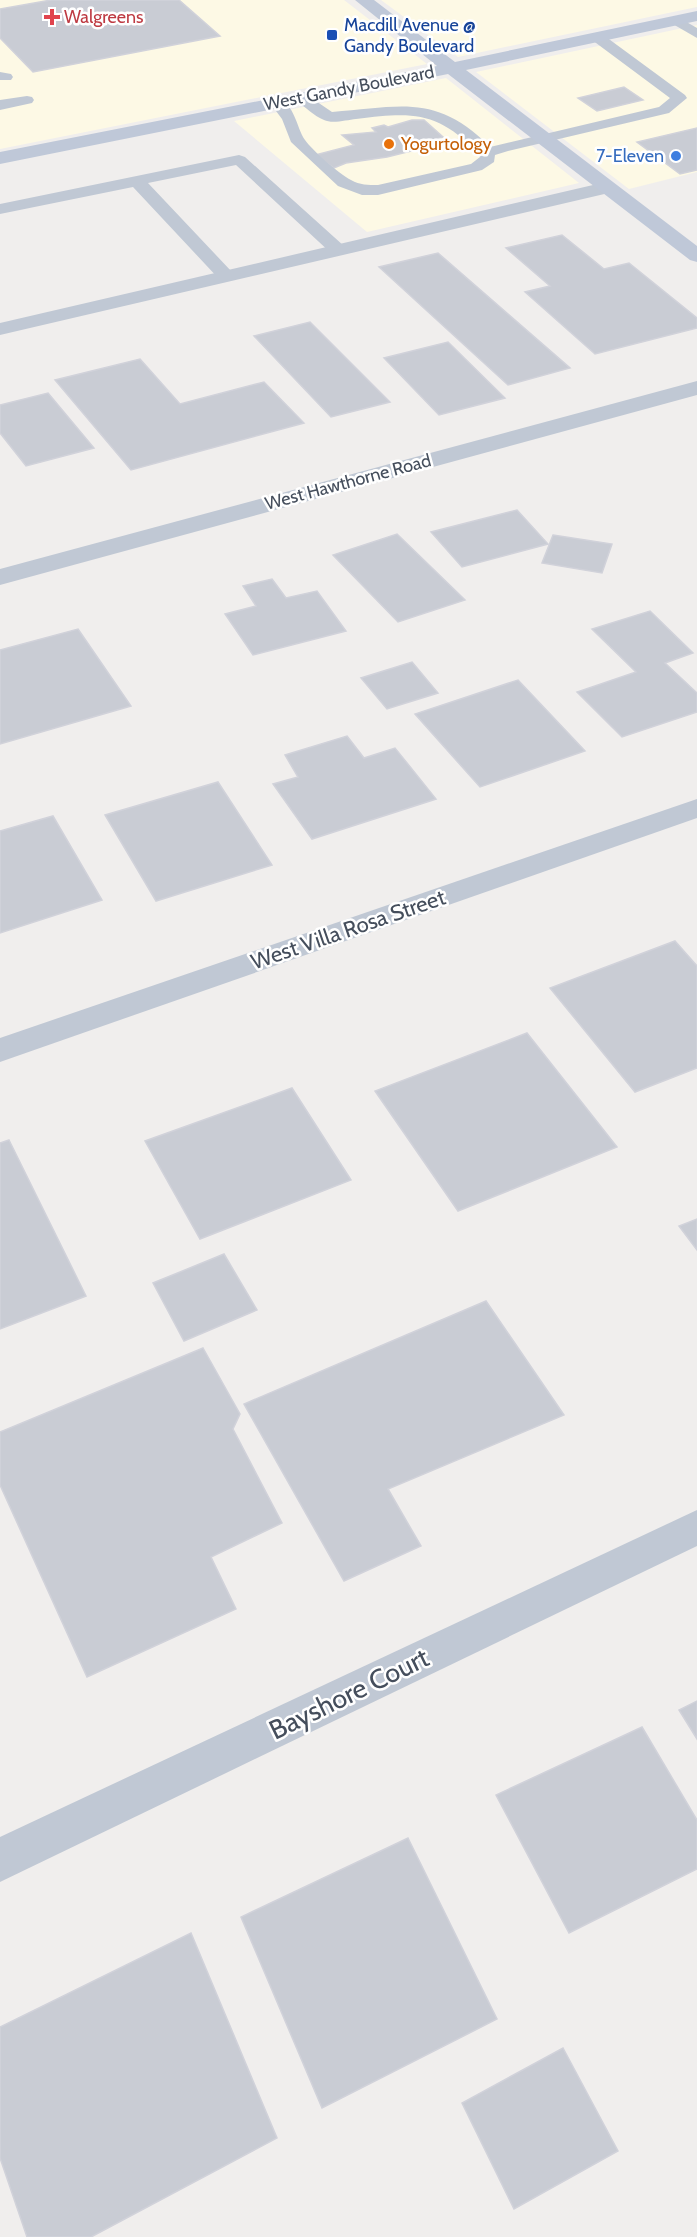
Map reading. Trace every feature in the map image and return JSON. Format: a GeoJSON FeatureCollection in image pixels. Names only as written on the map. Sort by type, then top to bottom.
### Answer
{"type":"FeatureCollection","features":[{"type":"Feature","properties":{"kind":"main road"},"geometry":{"type":"LineString","coordinates":[[363,0],[697,256]]}},
{"type":"Feature","properties":{"kind":"main road","name":"West Gandy Boulevard"},"geometry":{"type":"LineString","coordinates":[[0,158],[452,68],[697,16]]}},
{"type":"Feature","properties":{"kind":"street"},"geometry":{"type":"LineString","coordinates":[[0,329],[606,188]]}},
{"type":"Feature","properties":{"kind":"street","name":"West Hawthorne Road"},"geometry":{"type":"LineString","coordinates":[[0,577],[697,388]]}},
{"type":"Feature","properties":{"kind":"street","name":"West Villa Rosa Street"},"geometry":{"type":"LineString","coordinates":[[0,1050],[697,808]]}},
{"type":"Feature","properties":{"kind":"street","name":"Bayshore Court"},"geometry":{"type":"LineString","coordinates":[[0,1860],[697,1527]]}},
{"type":"Feature","properties":{"kind":"lane"},"geometry":{"type":"LineString","coordinates":[[676,20],[697,34]]}},
{"type":"Feature","properties":{"kind":"lane"},"geometry":{"type":"LineString","coordinates":[[488,153],[541,137],[664,111],[680,98],[597,37]]}},
{"type":"Feature","properties":{"kind":"lane"},"geometry":{"type":"LineString","coordinates":[[277,103],[289,119],[296,139],[303,147],[345,183],[362,190],[378,190],[476,166],[488,159],[488,153],[456,125],[428,113],[382,111],[329,117],[302,98]]}},
{"type":"Feature","properties":{"kind":"lane"},"geometry":{"type":"LineString","coordinates":[[0,105],[27,100]]}},
{"type":"Feature","properties":{"kind":"lane"},"geometry":{"type":"LineString","coordinates":[[0,209],[239,160],[338,250]]}},
{"type":"Feature","properties":{"kind":"lane"},"geometry":{"type":"LineString","coordinates":[[137,181],[226,276]]}},
{"type":"Feature","properties":{"kind":"shaded area"},"geometry":{"type":"Polygon","coordinates":[[[0,0],[344,0],[427,64],[0,149],[0,0]]]}},
{"type":"Feature","properties":{"kind":"shaded area"},"geometry":{"type":"Polygon","coordinates":[[[381,0],[697,0],[697,7],[458,57],[381,0]]]}},
{"type":"Feature","properties":{"kind":"shaded area"},"geometry":{"type":"Polygon","coordinates":[[[697,25],[697,172],[629,189],[476,72],[697,25]]]}},
{"type":"Feature","properties":{"kind":"shaded area"},"geometry":{"type":"Polygon","coordinates":[[[446,78],[579,183],[367,232],[234,121],[446,78]]]}},
{"type":"Feature","properties":{"kind":"building","name":"Walgreens"},"geometry":{"type":"Polygon","coordinates":[[[51,0],[179,0],[220,36],[33,72],[0,38],[0,9],[51,0]]]}},
{"type":"Feature","properties":{"kind":"building","name":"7-Eleven"},"geometry":{"type":"Polygon","coordinates":[[[624,87],[643,100],[597,111],[578,98],[624,87]]]}},
{"type":"Feature","properties":{"kind":"building","name":"Yogurtology"},"geometry":{"type":"Polygon","coordinates":[[[412,120],[424,120],[443,137],[428,142],[419,149],[387,157],[346,163],[334,168],[315,155],[354,145],[342,135],[376,132],[372,128],[384,125],[388,127],[412,120]]]}},
{"type":"Feature","properties":{"kind":"building","name":"7-Eleven"},"geometry":{"type":"Polygon","coordinates":[[[697,128],[697,170],[680,174],[637,142],[697,128]]]}},
{"type":"Feature","properties":{"kind":"building"},"geometry":{"type":"Polygon","coordinates":[[[562,235],[604,269],[629,263],[697,318],[697,328],[595,354],[525,292],[550,286],[506,248],[562,235]]]}},
{"type":"Feature","properties":{"kind":"building"},"geometry":{"type":"Polygon","coordinates":[[[438,253],[570,368],[508,385],[379,267],[438,253]]]}},
{"type":"Feature","properties":{"kind":"building"},"geometry":{"type":"Polygon","coordinates":[[[310,322],[390,402],[331,417],[254,336],[310,322]]]}},
{"type":"Feature","properties":{"kind":"building"},"geometry":{"type":"Polygon","coordinates":[[[448,342],[505,398],[439,415],[384,358],[448,342]]]}},
{"type":"Feature","properties":{"kind":"building"},"geometry":{"type":"Polygon","coordinates":[[[140,359],[180,404],[264,382],[304,423],[131,470],[55,380],[140,359]]]}},
{"type":"Feature","properties":{"kind":"building"},"geometry":{"type":"Polygon","coordinates":[[[48,393],[94,448],[26,466],[0,433],[0,405],[48,393]]]}},
{"type":"Feature","properties":{"kind":"building"},"geometry":{"type":"Polygon","coordinates":[[[517,510],[548,544],[462,567],[431,532],[517,510]]]}},
{"type":"Feature","properties":{"kind":"building"},"geometry":{"type":"Polygon","coordinates":[[[397,534],[465,600],[398,622],[333,555],[397,534]]]}},
{"type":"Feature","properties":{"kind":"building"},"geometry":{"type":"Polygon","coordinates":[[[553,535],[612,544],[602,573],[542,563],[553,535]]]}},
{"type":"Feature","properties":{"kind":"building"},"geometry":{"type":"Polygon","coordinates":[[[272,579],[286,598],[317,591],[346,631],[253,655],[225,614],[256,606],[243,586],[272,579]]]}},
{"type":"Feature","properties":{"kind":"building"},"geometry":{"type":"Polygon","coordinates":[[[650,611],[693,653],[665,663],[697,693],[697,712],[622,737],[577,692],[636,672],[592,629],[650,611]]]}},
{"type":"Feature","properties":{"kind":"building"},"geometry":{"type":"Polygon","coordinates":[[[78,629],[131,706],[0,744],[0,650],[78,629]]]}},
{"type":"Feature","properties":{"kind":"building"},"geometry":{"type":"Polygon","coordinates":[[[412,662],[438,693],[387,709],[361,678],[412,662]]]}},
{"type":"Feature","properties":{"kind":"building"},"geometry":{"type":"Polygon","coordinates":[[[518,680],[585,751],[480,787],[415,714],[518,680]]]}},
{"type":"Feature","properties":{"kind":"building"},"geometry":{"type":"Polygon","coordinates":[[[347,736],[364,758],[395,748],[436,799],[312,839],[273,784],[298,777],[285,755],[347,736]]]}},
{"type":"Feature","properties":{"kind":"building"},"geometry":{"type":"Polygon","coordinates":[[[218,782],[272,865],[156,901],[105,815],[218,782]]]}},
{"type":"Feature","properties":{"kind":"building"},"geometry":{"type":"Polygon","coordinates":[[[53,816],[102,900],[0,933],[0,831],[53,816]]]}},
{"type":"Feature","properties":{"kind":"building"},"geometry":{"type":"Polygon","coordinates":[[[675,941],[697,966],[697,1068],[635,1092],[550,988],[675,941]]]}},
{"type":"Feature","properties":{"kind":"building"},"geometry":{"type":"Polygon","coordinates":[[[527,1033],[617,1147],[458,1211],[375,1091],[527,1033]]]}},
{"type":"Feature","properties":{"kind":"building"},"geometry":{"type":"Polygon","coordinates":[[[292,1088],[351,1180],[200,1239],[145,1141],[292,1088]]]}},
{"type":"Feature","properties":{"kind":"building"},"geometry":{"type":"Polygon","coordinates":[[[9,1140],[86,1296],[0,1329],[0,1143],[9,1140]]]}},
{"type":"Feature","properties":{"kind":"building"},"geometry":{"type":"Polygon","coordinates":[[[697,1219],[697,1250],[679,1226],[697,1219]]]}},
{"type":"Feature","properties":{"kind":"building"},"geometry":{"type":"Polygon","coordinates":[[[224,1254],[257,1310],[184,1341],[153,1283],[224,1254]]]}},
{"type":"Feature","properties":{"kind":"building"},"geometry":{"type":"Polygon","coordinates":[[[486,1301],[564,1415],[388,1489],[421,1546],[344,1581],[244,1404],[486,1301]]]}},
{"type":"Feature","properties":{"kind":"building"},"geometry":{"type":"Polygon","coordinates":[[[203,1348],[240,1414],[233,1429],[282,1523],[211,1557],[236,1609],[87,1677],[0,1485],[0,1432],[203,1348]]]}},
{"type":"Feature","properties":{"kind":"building"},"geometry":{"type":"Polygon","coordinates":[[[697,1701],[697,1739],[679,1710],[697,1701]]]}},
{"type":"Feature","properties":{"kind":"building"},"geometry":{"type":"Polygon","coordinates":[[[642,1727],[697,1820],[697,1869],[569,1933],[496,1795],[642,1727]]]}},
{"type":"Feature","properties":{"kind":"building"},"geometry":{"type":"Polygon","coordinates":[[[408,1838],[497,2019],[322,2108],[241,1917],[408,1838]]]}},
{"type":"Feature","properties":{"kind":"building"},"geometry":{"type":"Polygon","coordinates":[[[191,1933],[277,2138],[91,2237],[27,2237],[0,2158],[0,2027],[191,1933]]]}},
{"type":"Feature","properties":{"kind":"building"},"geometry":{"type":"Polygon","coordinates":[[[563,2048],[618,2151],[514,2209],[462,2103],[563,2048]]]}},
{"type":"Feature","properties":{"kind":"place","name":"Walgreens"},"geometry":{"type":"Point","coordinates":[52,17]}},
{"type":"Feature","properties":{"kind":"place","name":"Macdill Avenue @ Gandy Boulevard"},"geometry":{"type":"Point","coordinates":[332,35]}},
{"type":"Feature","properties":{"kind":"place","name":"Yogurtology"},"geometry":{"type":"Point","coordinates":[389,144]}},
{"type":"Feature","properties":{"kind":"place","name":"7-Eleven"},"geometry":{"type":"Point","coordinates":[676,156]}}]}
